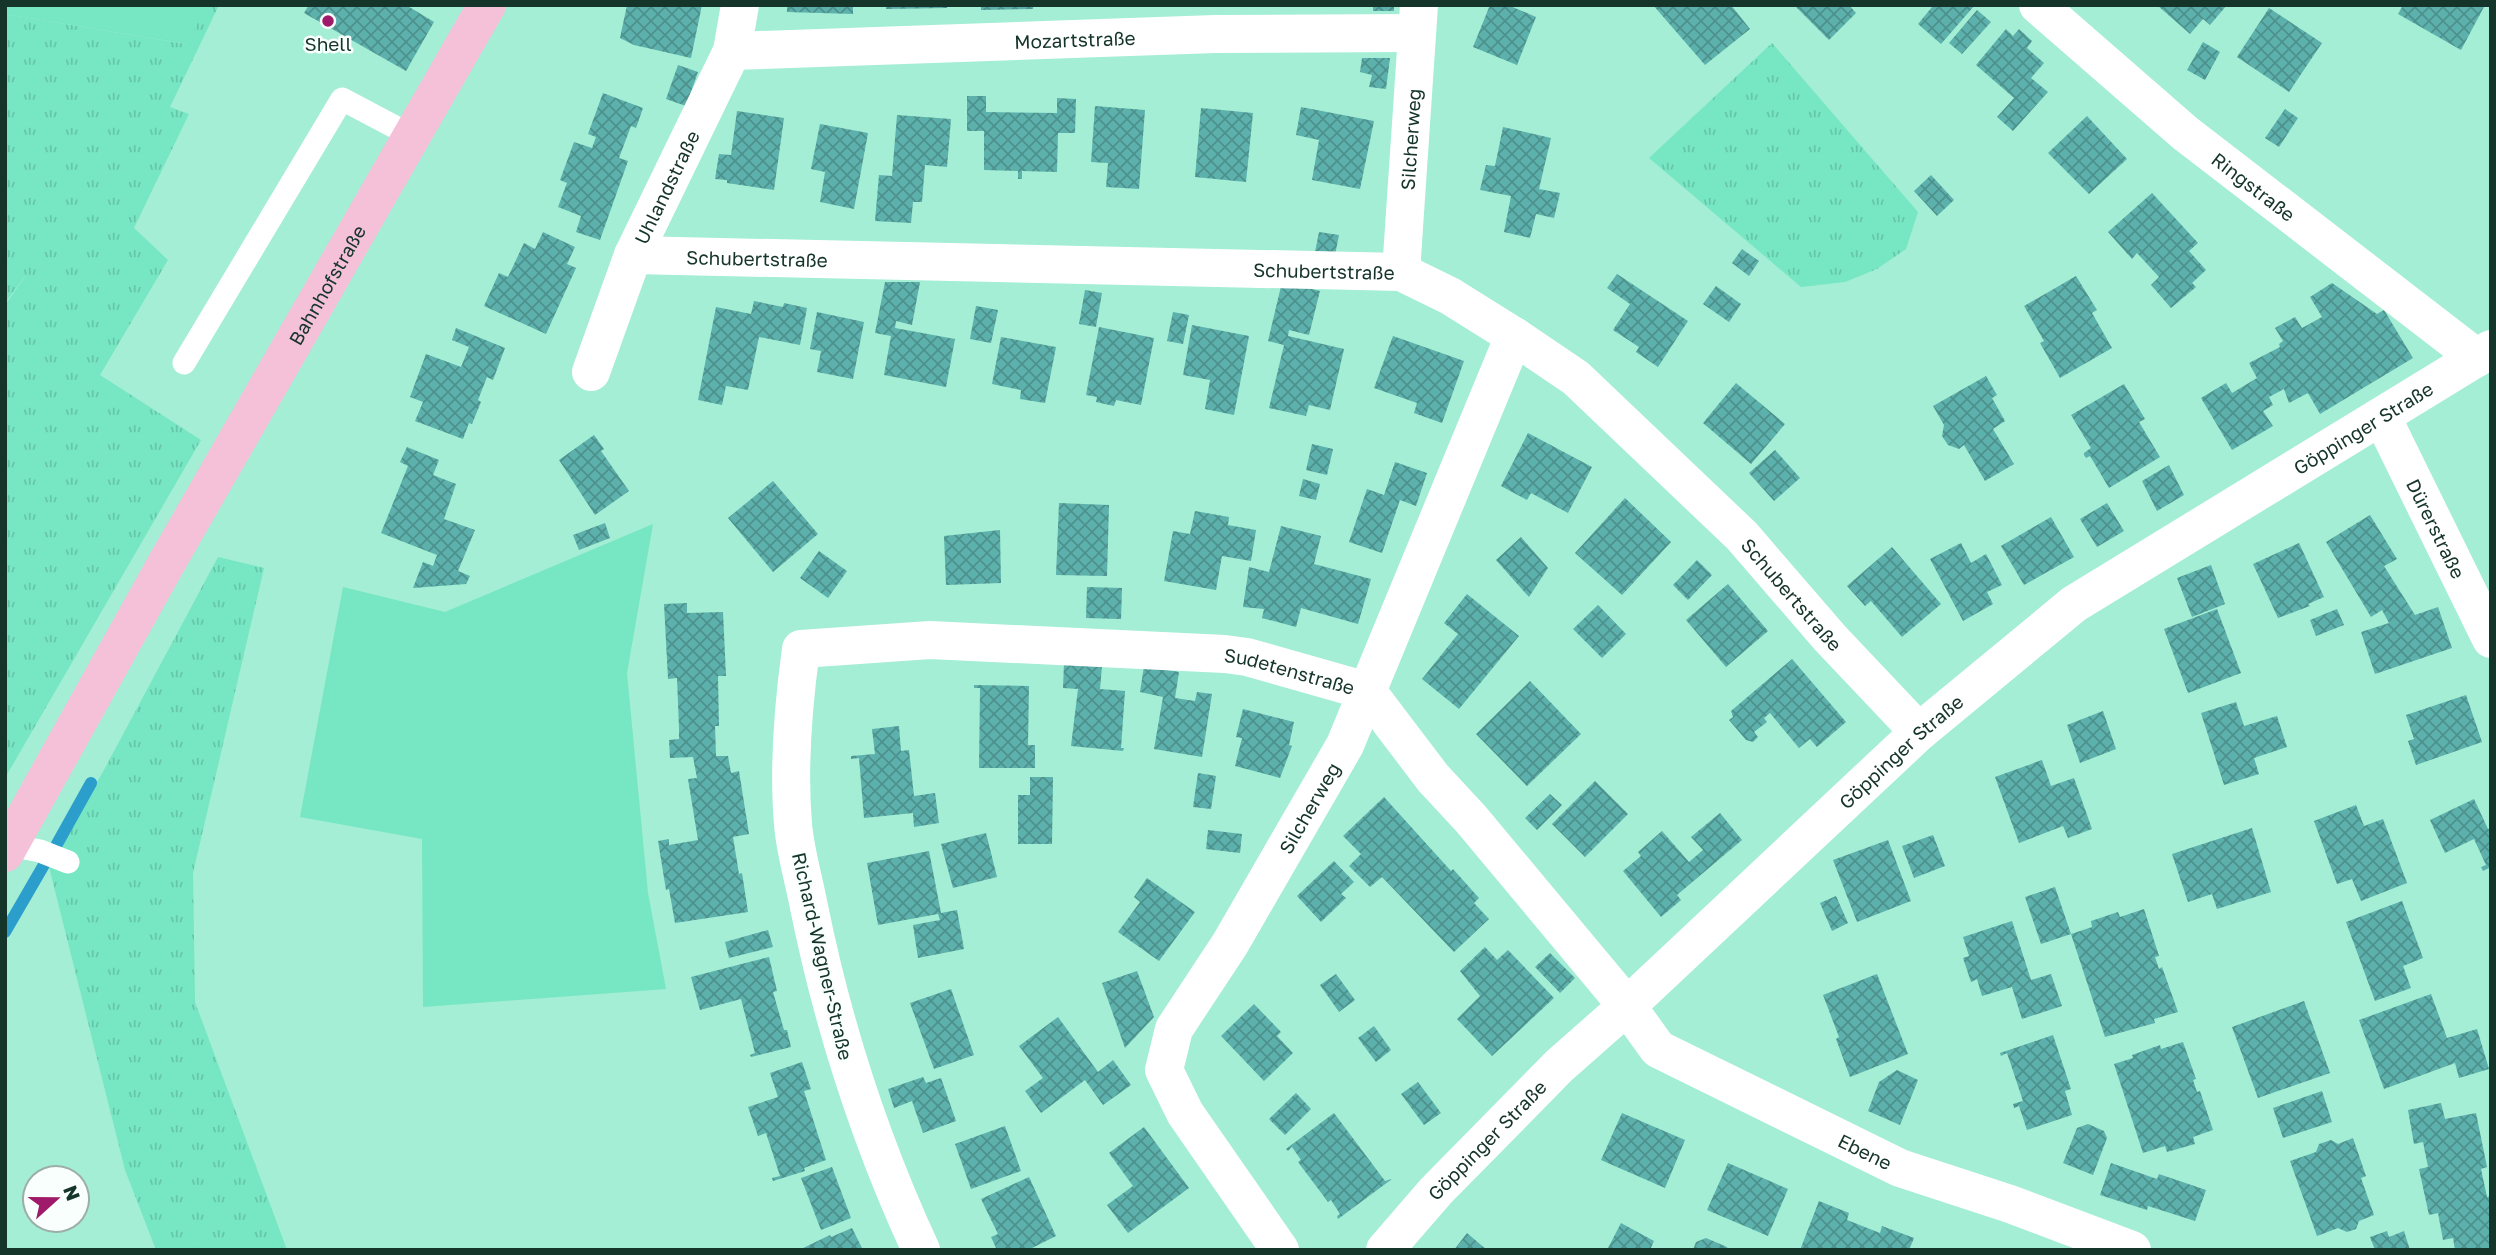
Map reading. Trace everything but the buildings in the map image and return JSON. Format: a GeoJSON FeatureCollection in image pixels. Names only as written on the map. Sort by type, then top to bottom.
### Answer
{"type":"FeatureCollection","features":[{"type":"Feature","properties":{"kind":"main road","name":"Bahnhofstraße"},"geometry":{"type":"LineString","coordinates":[[7,849],[166,564],[487,5]]}},
{"type":"Feature","properties":{"kind":"street","name":"Uhlandstraße"},"geometry":{"type":"LineString","coordinates":[[591,372],[633,255],[732,51],[740,5]]}},
{"type":"Feature","properties":{"kind":"street","name":"Ringstraße"},"geometry":{"type":"LineString","coordinates":[[2038,5],[2185,133],[2484,354]]}},
{"type":"Feature","properties":{"kind":"street","name":"Mozartstraße"},"geometry":{"type":"LineString","coordinates":[[732,51],[1215,34],[1418,19]]}},
{"type":"Feature","properties":{"kind":"street","name":"Silcherweg"},"geometry":{"type":"LineString","coordinates":[[1401,272],[1418,19]]}},
{"type":"Feature","properties":{"kind":"street","name":"Schubertstraße"},"geometry":{"type":"LineString","coordinates":[[633,255],[1401,272],[1450,296],[1576,378],[1742,536],[1830,638],[1919,733]]}},
{"type":"Feature","properties":{"kind":"street","name":"Silcherweg"},"geometry":{"type":"LineString","coordinates":[[1280,1250],[1185,1113],[1164,1070],[1174,1029],[1230,944],[1345,745],[1514,336]]}},
{"type":"Feature","properties":{"kind":"street","name":"Göppinger Straße"},"geometry":{"type":"LineString","coordinates":[[1385,1250],[1436,1191],[1559,1066],[1627,1006],[1919,733],[2074,604],[2484,354]]}},
{"type":"Feature","properties":{"kind":"street","name":"Dürerstraße"},"geometry":{"type":"LineString","coordinates":[[2382,417],[2491,639]]}},
{"type":"Feature","properties":{"kind":"street","name":"Sudetenstraße"},"geometry":{"type":"LineString","coordinates":[[801,649],[930,640],[1225,654],[1247,657],[1367,691],[1433,778],[1471,819],[1627,1006]]}},
{"type":"Feature","properties":{"kind":"street","name":"Richard-Wagner-Straße"},"geometry":{"type":"LineString","coordinates":[[801,649],[791,722],[793,825],[818,949],[851,1074],[894,1191],[921,1250]]}},
{"type":"Feature","properties":{"kind":"street","name":"Ebene"},"geometry":{"type":"LineString","coordinates":[[1627,1006],[1658,1049],[1892,1164],[2132,1250]]}},
{"type":"Feature","properties":{"kind":"lane"},"geometry":{"type":"LineString","coordinates":[[184,363],[342,99],[412,136]]}},
{"type":"Feature","properties":{"kind":"lane"},"geometry":{"type":"LineString","coordinates":[[7,849],[40,851],[68,862]]}},
{"type":"Feature","properties":{"kind":"green space"},"geometry":{"type":"Polygon","coordinates":[[[5,5],[207,5],[187,44],[5,14],[5,5]]]}},
{"type":"Feature","properties":{"kind":"green space"},"geometry":{"type":"Polygon","coordinates":[[[207,5],[219,5],[170,107],[189,114],[134,228],[168,260],[100,375],[201,440],[5,778],[5,305],[31,268],[5,303],[5,14],[186,44],[207,5]]]}},
{"type":"Feature","properties":{"kind":"green space"},"geometry":{"type":"Polygon","coordinates":[[[1772,43],[1918,212],[1906,249],[1877,269],[1845,282],[1801,287],[1649,158],[1772,43]]]}},
{"type":"Feature","properties":{"kind":"green space"},"geometry":{"type":"Polygon","coordinates":[[[653,524],[627,673],[648,893],[666,989],[423,1007],[422,839],[300,817],[343,587],[445,612],[653,524]]]}},
{"type":"Feature","properties":{"kind":"green space"},"geometry":{"type":"Polygon","coordinates":[[[218,557],[264,568],[193,873],[195,1002],[287,1250],[156,1250],[125,1170],[49,867],[218,557]]]}},
{"type":"Feature","properties":{"kind":"waterway"},"geometry":{"type":"LineString","coordinates":[[57,844],[91,783]]}},
{"type":"Feature","properties":{"kind":"waterway"},"geometry":{"type":"LineString","coordinates":[[5,932],[45,863]]}},
{"type":"Feature","properties":{"kind":"place","name":"Shell"},"geometry":{"type":"Point","coordinates":[328,21]}}]}
